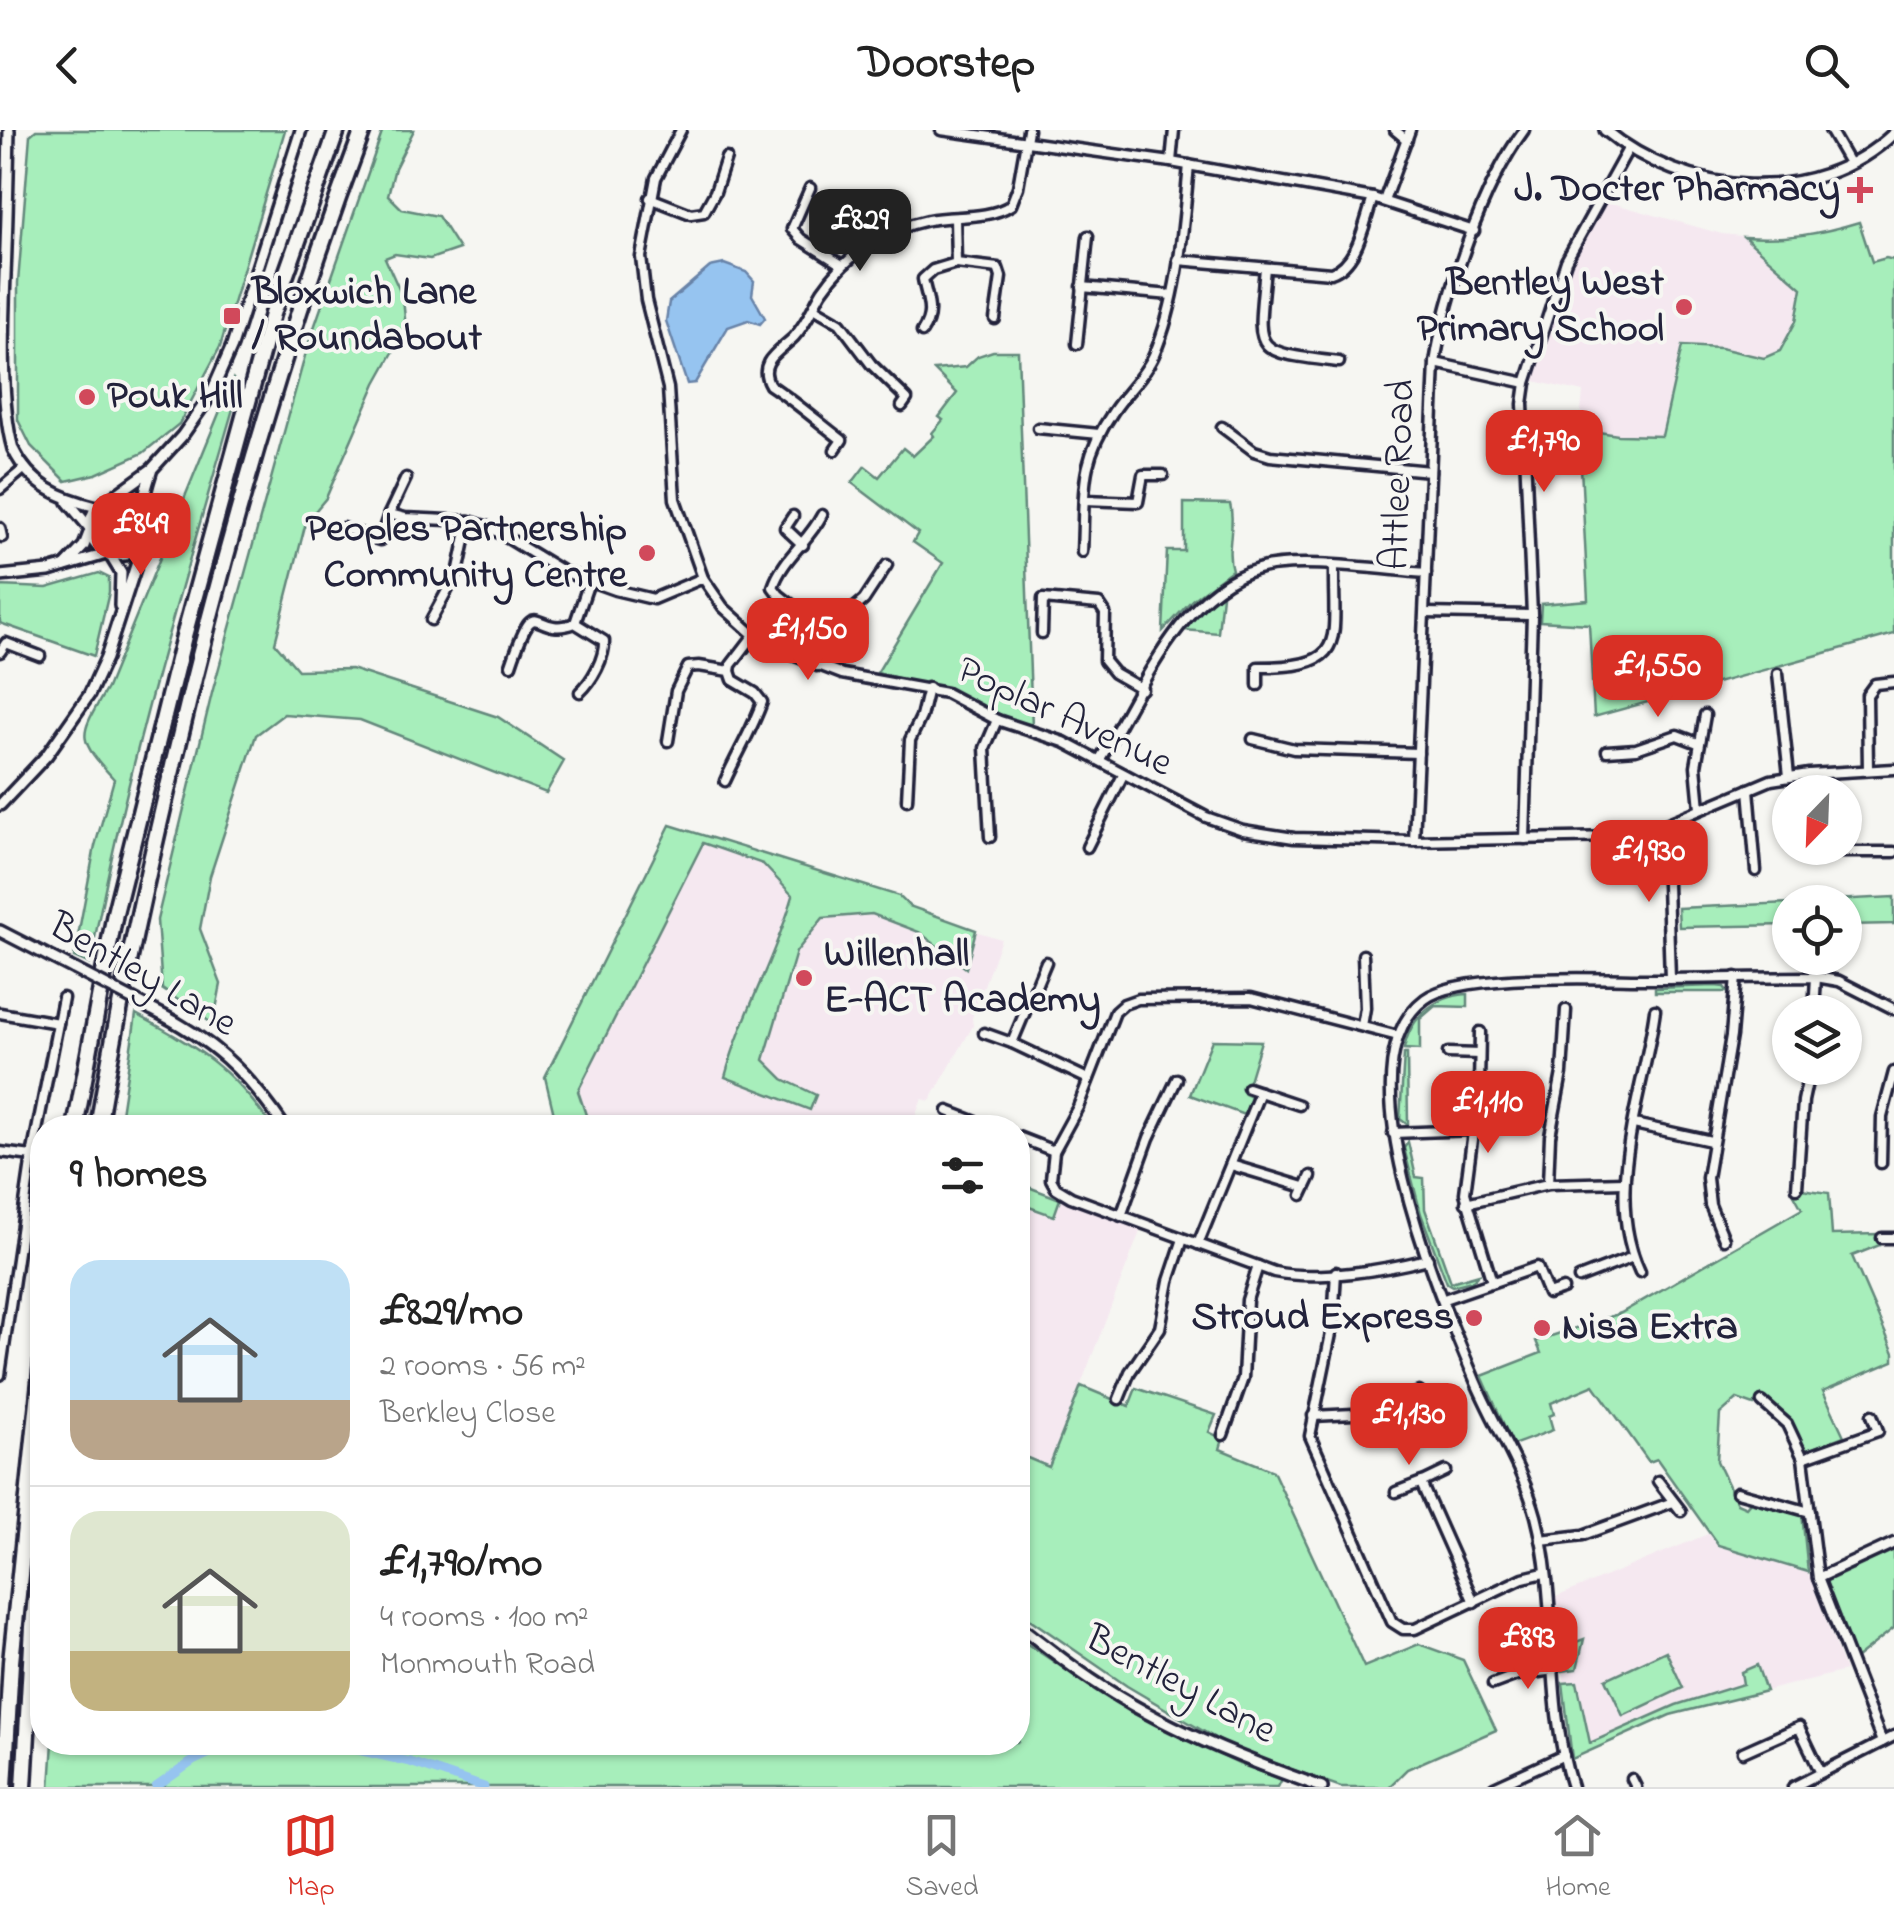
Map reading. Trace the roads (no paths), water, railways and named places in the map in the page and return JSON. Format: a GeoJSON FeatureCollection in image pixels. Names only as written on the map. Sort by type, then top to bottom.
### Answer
{"type":"FeatureCollection","features":[{"type":"Feature","properties":{"kind":"highway"},"geometry":{"type":"LineString","coordinates":[[77,1115],[115,913],[220,498],[272,314],[338,130]]}},
{"type":"Feature","properties":{"kind":"highway"},"geometry":{"type":"LineString","coordinates":[[100,1115],[136,915],[202,642],[302,302],[363,130]]}},
{"type":"Feature","properties":{"kind":"highway"},"geometry":{"type":"LineString","coordinates":[[4,1787],[30,1482]]}},
{"type":"Feature","properties":{"kind":"highway"},"geometry":{"type":"LineString","coordinates":[[24,1787],[30,1680]]}},
{"type":"Feature","properties":{"kind":"street"},"geometry":{"type":"LineString","coordinates":[[9,130],[2,394],[9,436],[25,468],[48,490],[67,500],[98,507]]}},
{"type":"Feature","properties":{"kind":"street"},"geometry":{"type":"LineString","coordinates":[[63,568],[84,546],[98,507],[152,469],[210,396],[225,363],[301,130]]}},
{"type":"Feature","properties":{"kind":"street","name":"Poplar Avenue"},"geometry":{"type":"LineString","coordinates":[[681,130],[656,178],[642,236],[642,279],[668,388],[675,498],[703,578],[723,607],[754,635],[782,652],[842,674],[928,688],[966,702],[996,720],[1064,742],[1174,803],[1243,830],[1294,838],[1414,841],[1619,837],[1659,827],[1772,781]]}},
{"type":"Feature","properties":{"kind":"street"},"geometry":{"type":"LineString","coordinates":[[942,130],[1172,162],[1373,198],[1474,231]]}},
{"type":"Feature","properties":{"kind":"street"},"geometry":{"type":"LineString","coordinates":[[835,450],[842,440],[795,399],[770,385],[766,378],[770,358],[795,336],[842,265],[871,242],[929,220],[1011,206],[1028,130]]}},
{"type":"Feature","properties":{"kind":"street"},"geometry":{"type":"LineString","coordinates":[[1172,162],[1174,130]]}},
{"type":"Feature","properties":{"kind":"street"},"geometry":{"type":"LineString","coordinates":[[1396,130],[1406,140]]}},
{"type":"Feature","properties":{"kind":"street"},"geometry":{"type":"LineString","coordinates":[[1384,201],[1410,130]]}},
{"type":"Feature","properties":{"kind":"street","name":"Attlee Road"},"geometry":{"type":"LineString","coordinates":[[1414,841],[1435,363],[1441,326],[1474,231],[1490,190],[1524,130]]}},
{"type":"Feature","properties":{"kind":"street"},"geometry":{"type":"LineString","coordinates":[[1605,130],[1628,149],[1668,168],[1738,186],[1808,179],[1850,163],[1892,140]]}},
{"type":"Feature","properties":{"kind":"street"},"geometry":{"type":"LineString","coordinates":[[1830,130],[1850,163]]}},
{"type":"Feature","properties":{"kind":"street"},"geometry":{"type":"LineString","coordinates":[[1525,839],[1532,615],[1521,423],[1526,384],[1566,261],[1628,149]]}},
{"type":"Feature","properties":{"kind":"street"},"geometry":{"type":"LineString","coordinates":[[650,198],[690,214],[704,212],[726,158]]}},
{"type":"Feature","properties":{"kind":"street"},"geometry":{"type":"LineString","coordinates":[[1082,552],[1085,470],[1099,434],[1153,357],[1168,315],[1188,166]]}},
{"type":"Feature","properties":{"kind":"street"},"geometry":{"type":"LineString","coordinates":[[810,188],[792,230],[842,265]]}},
{"type":"Feature","properties":{"kind":"street"},"geometry":{"type":"LineString","coordinates":[[1178,260],[1331,273],[1342,270],[1351,259],[1373,198]]}},
{"type":"Feature","properties":{"kind":"street"},"geometry":{"type":"LineString","coordinates":[[955,218],[956,263]]}},
{"type":"Feature","properties":{"kind":"street"},"geometry":{"type":"LineString","coordinates":[[1077,344],[1088,236]]}},
{"type":"Feature","properties":{"kind":"street"},"geometry":{"type":"LineString","coordinates":[[922,332],[930,320],[923,279],[933,270],[956,263],[998,268],[1001,277],[996,320]]}},
{"type":"Feature","properties":{"kind":"street"},"geometry":{"type":"LineString","coordinates":[[1265,268],[1259,333],[1264,345],[1283,354],[1339,362]]}},
{"type":"Feature","properties":{"kind":"street"},"geometry":{"type":"LineString","coordinates":[[1082,286],[1171,295]]}},
{"type":"Feature","properties":{"kind":"street"},"geometry":{"type":"LineString","coordinates":[[814,308],[840,323],[871,364],[907,400],[902,406]]}},
{"type":"Feature","properties":{"kind":"street"},"geometry":{"type":"LineString","coordinates":[[1435,363],[1526,384]]}},
{"type":"Feature","properties":{"kind":"street"},"geometry":{"type":"LineString","coordinates":[[1222,427],[1254,451],[1270,456],[1430,471]]}},
{"type":"Feature","properties":{"kind":"street"},"geometry":{"type":"LineString","coordinates":[[1038,428],[1099,434]]}},
{"type":"Feature","properties":{"kind":"street"},"geometry":{"type":"LineString","coordinates":[[0,489],[25,468]]}},
{"type":"Feature","properties":{"kind":"street"},"geometry":{"type":"LineString","coordinates":[[1,802],[47,755],[81,710],[106,658],[145,536],[144,496],[152,469]]}},
{"type":"Feature","properties":{"kind":"street"},"geometry":{"type":"LineString","coordinates":[[1085,500],[1138,502],[1143,474],[1163,475]]}},
{"type":"Feature","properties":{"kind":"street"},"geometry":{"type":"LineString","coordinates":[[344,528],[380,540],[406,478]]}},
{"type":"Feature","properties":{"kind":"street"},"geometry":{"type":"LineString","coordinates":[[67,500],[97,548],[108,554],[121,573],[120,614]]}},
{"type":"Feature","properties":{"kind":"street"},"geometry":{"type":"LineString","coordinates":[[108,500],[128,500],[145,517]]}},
{"type":"Feature","properties":{"kind":"street"},"geometry":{"type":"LineString","coordinates":[[389,514],[469,521],[508,535],[562,571],[654,599],[703,578]]}},
{"type":"Feature","properties":{"kind":"street"},"geometry":{"type":"LineString","coordinates":[[822,514],[803,545],[788,560],[774,587],[827,632]]}},
{"type":"Feature","properties":{"kind":"street"},"geometry":{"type":"LineString","coordinates":[[793,516],[785,528],[803,545]]}},
{"type":"Feature","properties":{"kind":"street"},"geometry":{"type":"LineString","coordinates":[[431,620],[458,569],[469,521]]}},
{"type":"Feature","properties":{"kind":"street"},"geometry":{"type":"LineString","coordinates":[[0,576],[63,568],[108,554],[131,553],[145,536]]}},
{"type":"Feature","properties":{"kind":"street"},"geometry":{"type":"LineString","coordinates":[[818,666],[821,642],[827,632],[864,600],[887,565]]}},
{"type":"Feature","properties":{"kind":"street"},"geometry":{"type":"LineString","coordinates":[[1100,759],[1182,620],[1206,596],[1258,568],[1284,565],[1426,572]]}},
{"type":"Feature","properties":{"kind":"street"},"geometry":{"type":"LineString","coordinates":[[1258,685],[1258,668],[1315,661],[1329,650],[1333,638],[1334,567]]}},
{"type":"Feature","properties":{"kind":"street"},"geometry":{"type":"LineString","coordinates":[[575,623],[589,582]]}},
{"type":"Feature","properties":{"kind":"street"},"geometry":{"type":"LineString","coordinates":[[1042,633],[1043,599],[1100,604],[1105,613],[1104,661],[1108,668],[1142,690]]}},
{"type":"Feature","properties":{"kind":"street"},"geometry":{"type":"LineString","coordinates":[[1425,613],[1532,615]]}},
{"type":"Feature","properties":{"kind":"street"},"geometry":{"type":"LineString","coordinates":[[511,665],[524,626],[530,620],[564,627],[575,623]]}},
{"type":"Feature","properties":{"kind":"street"},"geometry":{"type":"LineString","coordinates":[[575,623],[604,640],[605,648],[590,685],[580,692]]}},
{"type":"Feature","properties":{"kind":"street"},"geometry":{"type":"LineString","coordinates":[[725,781],[737,752],[749,737],[762,702],[733,680],[730,671],[754,635]]}},
{"type":"Feature","properties":{"kind":"street"},"geometry":{"type":"LineString","coordinates":[[0,652],[6,643],[40,656]]}},
{"type":"Feature","properties":{"kind":"street"},"geometry":{"type":"LineString","coordinates":[[668,741],[676,691],[688,668],[730,671]]}},
{"type":"Feature","properties":{"kind":"street"},"geometry":{"type":"LineString","coordinates":[[1789,775],[1779,677],[1790,680]]}},
{"type":"Feature","properties":{"kind":"street"},"geometry":{"type":"LineString","coordinates":[[1868,770],[1866,695],[1876,684],[1894,682]]}},
{"type":"Feature","properties":{"kind":"street"},"geometry":{"type":"LineString","coordinates":[[907,800],[910,740],[928,688]]}},
{"type":"Feature","properties":{"kind":"street"},"geometry":{"type":"LineString","coordinates":[[1700,808],[1696,784],[1698,743],[1705,716]]}},
{"type":"Feature","properties":{"kind":"street"},"geometry":{"type":"LineString","coordinates":[[990,837],[985,748],[996,720]]}},
{"type":"Feature","properties":{"kind":"street"},"geometry":{"type":"LineString","coordinates":[[1607,751],[1636,749],[1677,736],[1698,743]]}},
{"type":"Feature","properties":{"kind":"street"},"geometry":{"type":"LineString","coordinates":[[1253,740],[1294,749],[1418,753]]}},
{"type":"Feature","properties":{"kind":"street","name":"Poplar Avenue"},"geometry":{"type":"LineString","coordinates":[[1802,775],[1894,769]]}},
{"type":"Feature","properties":{"kind":"street"},"geometry":{"type":"LineString","coordinates":[[1086,848],[1122,775]]}},
{"type":"Feature","properties":{"kind":"street"},"geometry":{"type":"LineString","coordinates":[[1749,788],[1756,871]]}},
{"type":"Feature","properties":{"kind":"street"},"geometry":{"type":"LineString","coordinates":[[1659,827],[1666,852],[1670,979]]}},
{"type":"Feature","properties":{"kind":"street"},"geometry":{"type":"LineString","coordinates":[[1862,851],[1894,852]]}},
{"type":"Feature","properties":{"kind":"street"},"geometry":{"type":"LineString","coordinates":[[1740,860],[1754,860]]}},
{"type":"Feature","properties":{"kind":"street","name":"Bentley Lane"},"geometry":{"type":"LineString","coordinates":[[0,930],[198,1036],[238,1067],[275,1115]]}},
{"type":"Feature","properties":{"kind":"street"},"geometry":{"type":"LineString","coordinates":[[1352,962],[1363,958],[1362,1026]]}},
{"type":"Feature","properties":{"kind":"street"},"geometry":{"type":"LineString","coordinates":[[1012,1043],[1032,984],[1046,962]]}},
{"type":"Feature","properties":{"kind":"street"},"geometry":{"type":"LineString","coordinates":[[1815,995],[1816,976]]}},
{"type":"Feature","properties":{"kind":"street"},"geometry":{"type":"LineString","coordinates":[[1572,1787],[1564,1755],[1541,1540],[1531,1500],[1473,1376],[1408,1200],[1393,1133],[1391,1078],[1398,1036],[1405,1020],[1424,1000],[1453,986],[1558,978],[1816,976],[1839,981],[1894,1010]]}},
{"type":"Feature","properties":{"kind":"street"},"geometry":{"type":"LineString","coordinates":[[1724,1239],[1710,1205],[1707,1178],[1724,1087],[1736,977]]}},
{"type":"Feature","properties":{"kind":"street"},"geometry":{"type":"LineString","coordinates":[[40,1115],[63,998]]}},
{"type":"Feature","properties":{"kind":"street"},"geometry":{"type":"LineString","coordinates":[[1398,1036],[1251,998],[1138,999],[1124,1004],[1115,1012],[1078,1107],[1054,1151],[1050,1179],[1056,1188],[1121,1216],[1258,1266],[1294,1275],[1381,1268],[1428,1259]]}},
{"type":"Feature","properties":{"kind":"street"},"geometry":{"type":"LineString","coordinates":[[1548,1184],[1566,1010]]}},
{"type":"Feature","properties":{"kind":"street"},"geometry":{"type":"LineString","coordinates":[[1640,1272],[1632,1257],[1624,1182],[1654,1010]]}},
{"type":"Feature","properties":{"kind":"street"},"geometry":{"type":"LineString","coordinates":[[0,1013],[58,1023]]}},
{"type":"Feature","properties":{"kind":"street"},"geometry":{"type":"LineString","coordinates":[[1638,1024],[1652,1026]]}},
{"type":"Feature","properties":{"kind":"street"},"geometry":{"type":"LineString","coordinates":[[1551,1026],[1564,1026]]}},
{"type":"Feature","properties":{"kind":"street"},"geometry":{"type":"LineString","coordinates":[[1480,1032],[1466,1204],[1492,1282]]}},
{"type":"Feature","properties":{"kind":"street"},"geometry":{"type":"LineString","coordinates":[[988,1047],[988,1034],[1088,1079]]}},
{"type":"Feature","properties":{"kind":"street"},"geometry":{"type":"LineString","coordinates":[[1448,1053],[1479,1054]]}},
{"type":"Feature","properties":{"kind":"street"},"geometry":{"type":"LineString","coordinates":[[1880,1162],[1882,1118],[1894,1072]]}},
{"type":"Feature","properties":{"kind":"street"},"geometry":{"type":"LineString","coordinates":[[1121,1216],[1149,1138],[1177,1080]]}},
{"type":"Feature","properties":{"kind":"street"},"geometry":{"type":"LineString","coordinates":[[1796,1188],[1806,1085]]}},
{"type":"Feature","properties":{"kind":"street"},"geometry":{"type":"LineString","coordinates":[[1248,1088],[1299,1105]]}},
{"type":"Feature","properties":{"kind":"street"},"geometry":{"type":"LineString","coordinates":[[1198,1244],[1260,1092]]}},
{"type":"Feature","properties":{"kind":"street"},"geometry":{"type":"LineString","coordinates":[[948,1111],[958,1115]]}},
{"type":"Feature","properties":{"kind":"street"},"geometry":{"type":"LineString","coordinates":[[1634,1124],[1711,1141]]}},
{"type":"Feature","properties":{"kind":"street"},"geometry":{"type":"LineString","coordinates":[[1393,1133],[1473,1130]]}},
{"type":"Feature","properties":{"kind":"street"},"geometry":{"type":"LineString","coordinates":[[1030,1142],[1054,1151]]}},
{"type":"Feature","properties":{"kind":"street"},"geometry":{"type":"LineString","coordinates":[[1881,1151],[1894,1152]]}},
{"type":"Feature","properties":{"kind":"street"},"geometry":{"type":"LineString","coordinates":[[0,1152],[30,1156]]}},
{"type":"Feature","properties":{"kind":"street"},"geometry":{"type":"LineString","coordinates":[[1232,1164],[1303,1191],[1311,1176]]}},
{"type":"Feature","properties":{"kind":"street"},"geometry":{"type":"LineString","coordinates":[[0,1375],[30,1170]]}},
{"type":"Feature","properties":{"kind":"street"},"geometry":{"type":"LineString","coordinates":[[1786,1175],[1797,1176]]}},
{"type":"Feature","properties":{"kind":"street"},"geometry":{"type":"LineString","coordinates":[[1466,1204],[1548,1184],[1624,1182]]}},
{"type":"Feature","properties":{"kind":"street"},"geometry":{"type":"LineString","coordinates":[[1709,1234],[1720,1229]]}},
{"type":"Feature","properties":{"kind":"street"},"geometry":{"type":"LineString","coordinates":[[1882,1238],[1894,1238]]}},
{"type":"Feature","properties":{"kind":"street"},"geometry":{"type":"LineString","coordinates":[[1119,1399],[1130,1372],[1160,1328],[1169,1281],[1183,1239]]}},
{"type":"Feature","properties":{"kind":"street"},"geometry":{"type":"LineString","coordinates":[[1579,1278],[1632,1257]]}},
{"type":"Feature","properties":{"kind":"street"},"geometry":{"type":"LineString","coordinates":[[1223,1435],[1243,1378],[1247,1300],[1258,1266]]}},
{"type":"Feature","properties":{"kind":"street"},"geometry":{"type":"LineString","coordinates":[[1444,1300],[1537,1267],[1548,1294],[1563,1289]]}},
{"type":"Feature","properties":{"kind":"street"},"geometry":{"type":"LineString","coordinates":[[1336,1272],[1333,1324],[1313,1416],[1312,1444],[1392,1622],[1410,1630],[1523,1578],[1544,1573]]}},
{"type":"Feature","properties":{"kind":"street"},"geometry":{"type":"LineString","coordinates":[[1313,1416],[1374,1413],[1420,1392]]}},
{"type":"Feature","properties":{"kind":"street"},"geometry":{"type":"LineString","coordinates":[[1762,1402],[1786,1424],[1802,1458],[1818,1578],[1882,1742]]}},
{"type":"Feature","properties":{"kind":"street"},"geometry":{"type":"LineString","coordinates":[[1802,1458],[1878,1430],[1872,1415]]}},
{"type":"Feature","properties":{"kind":"street"},"geometry":{"type":"LineString","coordinates":[[1396,1492],[1423,1486],[1446,1470]]}},
{"type":"Feature","properties":{"kind":"street"},"geometry":{"type":"LineString","coordinates":[[1658,1481],[1681,1512]]}},
{"type":"Feature","properties":{"kind":"street"},"geometry":{"type":"LineString","coordinates":[[1423,1486],[1474,1602]]}},
{"type":"Feature","properties":{"kind":"street"},"geometry":{"type":"LineString","coordinates":[[1737,1492],[1810,1512]]}},
{"type":"Feature","properties":{"kind":"street"},"geometry":{"type":"LineString","coordinates":[[1541,1540],[1583,1535],[1674,1502]]}},
{"type":"Feature","properties":{"kind":"street"},"geometry":{"type":"LineString","coordinates":[[1818,1578],[1894,1543]]}},
{"type":"Feature","properties":{"kind":"street","name":"Bentley Lane"},"geometry":{"type":"LineString","coordinates":[[1030,1635],[1091,1680],[1126,1700],[1237,1756],[1318,1786]]}},
{"type":"Feature","properties":{"kind":"street"},"geometry":{"type":"LineString","coordinates":[[1493,1684],[1517,1675],[1554,1670]]}},
{"type":"Feature","properties":{"kind":"street"},"geometry":{"type":"LineString","coordinates":[[1742,1752],[1799,1727],[1820,1771]]}},
{"type":"Feature","properties":{"kind":"street"},"geometry":{"type":"LineString","coordinates":[[1793,1787],[1894,1736]]}},
{"type":"Feature","properties":{"kind":"street"},"geometry":{"type":"LineString","coordinates":[[1494,1787],[1564,1755]]}},
{"type":"Feature","properties":{"kind":"water"},"geometry":{"type":"Polygon","coordinates":[[[724,264],[746,272],[754,281],[752,295],[765,318],[760,324],[748,320],[728,327],[695,383],[687,384],[666,321],[669,302],[710,267],[724,264]]]}},
{"type":"Feature","properties":{"kind":"waterway"},"geometry":{"type":"LineString","coordinates":[[156,1787],[206,1755]]}},
{"type":"Feature","properties":{"kind":"waterway"},"geometry":{"type":"LineString","coordinates":[[380,1755],[484,1787]]}},
{"type":"Feature","properties":{"kind":"place","name":"J. Docter Pharmacy"},"geometry":{"type":"Point","coordinates":[1860,190]}},
{"type":"Feature","properties":{"kind":"place","name":"Bentley West Primary School"},"geometry":{"type":"Point","coordinates":[1684,307]}},
{"type":"Feature","properties":{"kind":"place","name":"Bloxwich Lane / Roundabout"},"geometry":{"type":"Point","coordinates":[232,316]}},
{"type":"Feature","properties":{"kind":"place","name":"Pouk Hill"},"geometry":{"type":"Point","coordinates":[87,397]}},
{"type":"Feature","properties":{"kind":"place","name":"Peoples Partnership Community Centre"},"geometry":{"type":"Point","coordinates":[647,553]}},
{"type":"Feature","properties":{"kind":"place","name":"Willenhall E-ACT Academy"},"geometry":{"type":"Point","coordinates":[804,978]}},
{"type":"Feature","properties":{"kind":"place","name":"Stroud Express"},"geometry":{"type":"Point","coordinates":[1474,1318]}},
{"type":"Feature","properties":{"kind":"place","name":"Nisa Extra"},"geometry":{"type":"Point","coordinates":[1542,1328]}}]}
